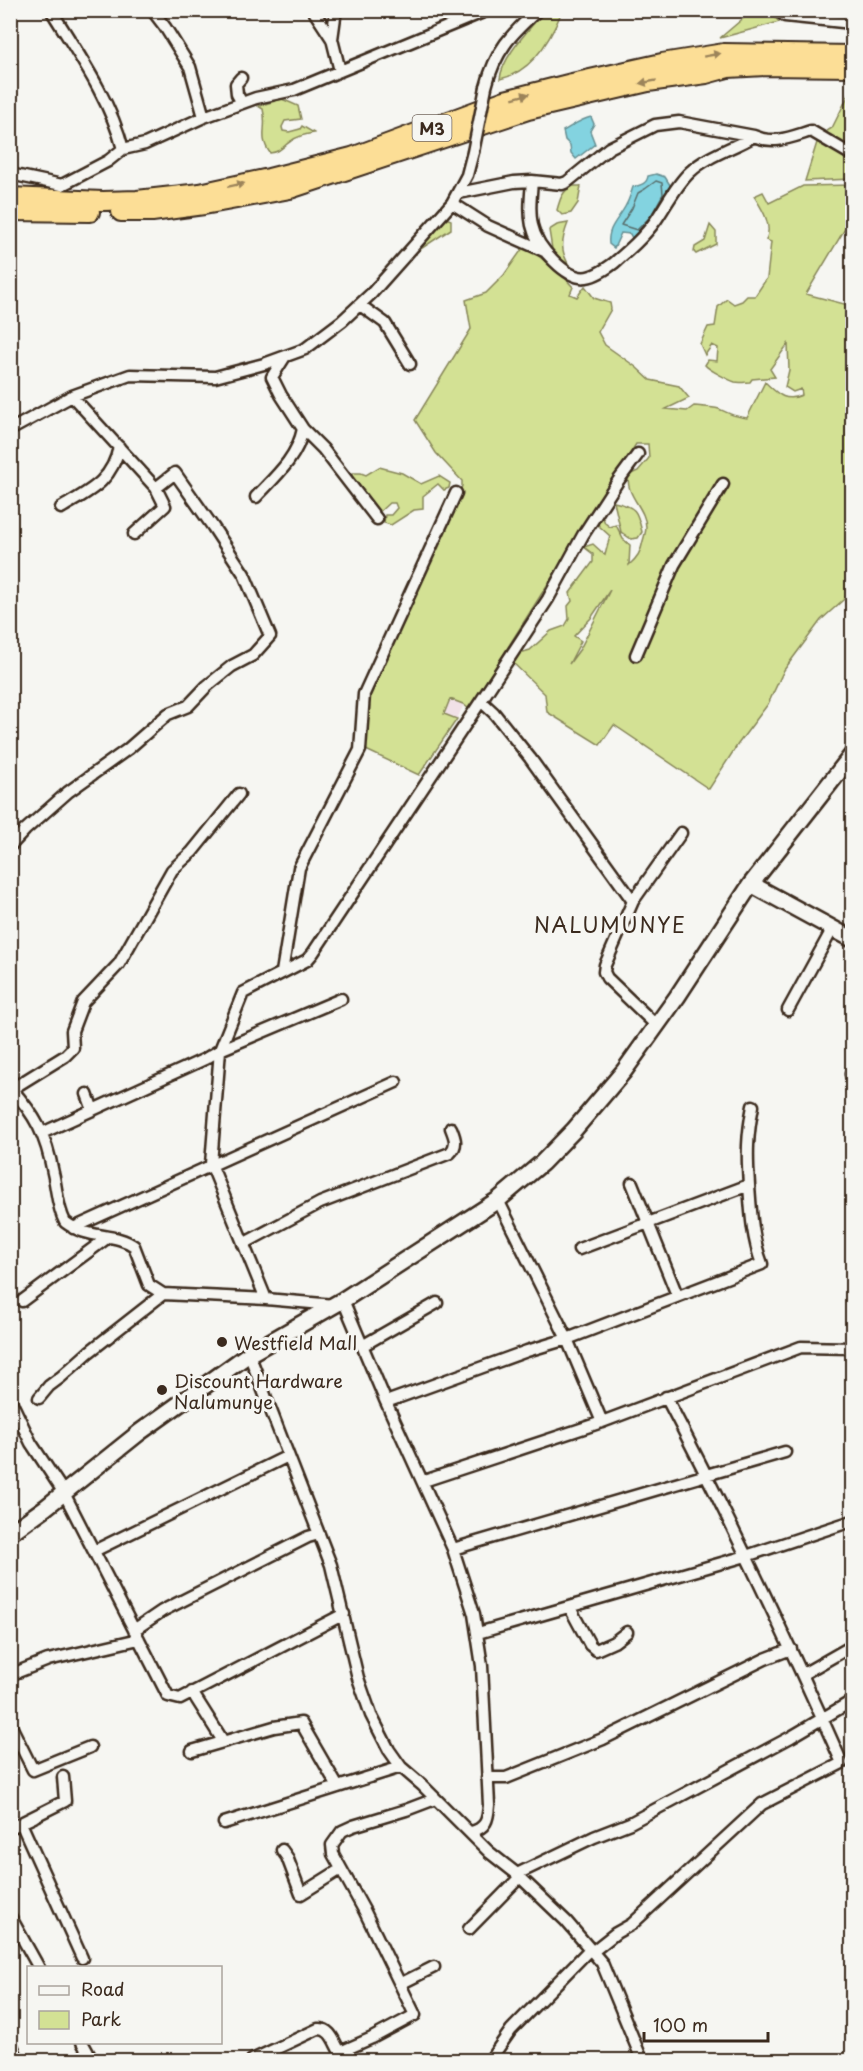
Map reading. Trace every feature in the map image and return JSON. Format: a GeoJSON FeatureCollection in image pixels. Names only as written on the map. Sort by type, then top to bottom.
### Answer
{"type":"FeatureCollection","features":[{"type":"Feature","properties":{"kind":"highway","name":"M3"},"geometry":{"type":"LineString","coordinates":[[10,197],[126,200],[200,193],[352,157],[505,100],[662,63],[724,53],[852,55]]}},
{"type":"Feature","properties":{"kind":"highway","name":"M3"},"geometry":{"type":"LineString","coordinates":[[10,211],[152,212],[232,201],[290,189],[528,110],[648,82],[706,74],[729,68],[852,67]]}},
{"type":"Feature","properties":{"kind":"street"},"geometry":{"type":"LineString","coordinates":[[51,10],[76,49],[117,125],[123,149]]}},
{"type":"Feature","properties":{"kind":"street"},"geometry":{"type":"LineString","coordinates":[[152,10],[190,67],[204,117]]}},
{"type":"Feature","properties":{"kind":"street"},"geometry":{"type":"LineString","coordinates":[[313,10],[332,39],[340,71]]}},
{"type":"Feature","properties":{"kind":"street"},"geometry":{"type":"LineString","coordinates":[[332,39],[336,10]]}},
{"type":"Feature","properties":{"kind":"street"},"geometry":{"type":"LineString","coordinates":[[10,174],[62,184],[108,161],[123,149],[145,144],[204,117],[256,98],[294,90],[488,10]]}},
{"type":"Feature","properties":{"kind":"street"},"geometry":{"type":"LineString","coordinates":[[10,430],[72,396],[130,375],[215,377],[305,349],[372,294],[459,193],[467,175],[493,64],[503,45],[538,10]]}},
{"type":"Feature","properties":{"kind":"street"},"geometry":{"type":"LineString","coordinates":[[778,10],[785,16],[852,23]]}},
{"type":"Feature","properties":{"kind":"street"},"geometry":{"type":"LineString","coordinates":[[241,78],[236,84],[237,94],[242,103]]}},
{"type":"Feature","properties":{"kind":"street"},"geometry":{"type":"LineString","coordinates":[[459,193],[514,182],[562,184],[609,148],[655,125],[679,122],[754,136],[765,141],[778,141],[811,131],[852,155]]}},
{"type":"Feature","properties":{"kind":"street"},"geometry":{"type":"LineString","coordinates":[[452,203],[489,226],[544,251],[562,268],[578,276],[591,278],[633,246],[648,231],[677,187],[691,171],[716,155],[754,136]]}},
{"type":"Feature","properties":{"kind":"street"},"geometry":{"type":"LineString","coordinates":[[532,181],[530,220],[544,251]]}},
{"type":"Feature","properties":{"kind":"street"},"geometry":{"type":"LineString","coordinates":[[360,305],[384,322],[410,364]]}},
{"type":"Feature","properties":{"kind":"street"},"geometry":{"type":"LineString","coordinates":[[284,357],[272,377],[281,395],[303,429],[323,449],[377,519]]}},
{"type":"Feature","properties":{"kind":"street"},"geometry":{"type":"LineString","coordinates":[[72,396],[156,488],[165,506],[134,534]]}},
{"type":"Feature","properties":{"kind":"street"},"geometry":{"type":"LineString","coordinates":[[256,497],[299,447],[303,429]]}},
{"type":"Feature","properties":{"kind":"street"},"geometry":{"type":"LineString","coordinates":[[61,508],[105,478],[116,462],[118,447]]}},
{"type":"Feature","properties":{"kind":"street"},"geometry":{"type":"LineString","coordinates":[[266,1299],[211,1164],[220,1050],[243,993],[307,960],[313,953],[548,599],[583,536],[638,454]]}},
{"type":"Feature","properties":{"kind":"street"},"geometry":{"type":"LineString","coordinates":[[10,846],[68,792],[128,749],[168,714],[188,706],[207,686],[232,666],[252,655],[270,636],[244,574],[175,473],[156,488]]}},
{"type":"Feature","properties":{"kind":"street"},"geometry":{"type":"LineString","coordinates":[[636,656],[674,565],[723,484]]}},
{"type":"Feature","properties":{"kind":"street"},"geometry":{"type":"LineString","coordinates":[[282,972],[299,868],[360,750],[364,694],[456,493]]}},
{"type":"Feature","properties":{"kind":"street"},"geometry":{"type":"LineString","coordinates":[[481,701],[494,713],[530,758],[633,901]]}},
{"type":"Feature","properties":{"kind":"street"},"geometry":{"type":"LineString","coordinates":[[10,1533],[140,1432],[249,1354],[338,1303],[498,1200],[542,1164],[624,1071],[657,1026],[751,884],[852,755]]}},
{"type":"Feature","properties":{"kind":"street"},"geometry":{"type":"LineString","coordinates":[[239,794],[192,852],[172,870],[119,964],[83,1002],[72,1031],[73,1048],[65,1056],[11,1089],[34,1115],[42,1133],[65,1222],[73,1228],[94,1236],[129,1242],[134,1246],[149,1285],[163,1294],[338,1303]]}},
{"type":"Feature","properties":{"kind":"street"},"geometry":{"type":"LineString","coordinates":[[657,1026],[607,978],[604,972],[633,901],[681,833]]}},
{"type":"Feature","properties":{"kind":"street"},"geometry":{"type":"LineString","coordinates":[[751,884],[852,939]]}},
{"type":"Feature","properties":{"kind":"street"},"geometry":{"type":"LineString","coordinates":[[788,1010],[833,928]]}},
{"type":"Feature","properties":{"kind":"street"},"geometry":{"type":"LineString","coordinates":[[42,1133],[205,1059],[220,1050],[341,999]]}},
{"type":"Feature","properties":{"kind":"street"},"geometry":{"type":"LineString","coordinates":[[73,1228],[396,1082]]}},
{"type":"Feature","properties":{"kind":"street"},"geometry":{"type":"LineString","coordinates":[[87,1094],[93,1110]]}},
{"type":"Feature","properties":{"kind":"street"},"geometry":{"type":"LineString","coordinates":[[386,1402],[527,1351],[567,1339],[762,1264],[752,1233],[749,1185],[747,1135],[753,1106]]}},
{"type":"Feature","properties":{"kind":"street"},"geometry":{"type":"LineString","coordinates":[[243,1244],[320,1203],[450,1153],[456,1141],[451,1128]]}},
{"type":"Feature","properties":{"kind":"street"},"geometry":{"type":"LineString","coordinates":[[632,1183],[677,1295]]}},
{"type":"Feature","properties":{"kind":"street"},"geometry":{"type":"LineString","coordinates":[[579,1249],[749,1185]]}},
{"type":"Feature","properties":{"kind":"street"},"geometry":{"type":"LineString","coordinates":[[498,1200],[567,1339],[602,1422]]}},
{"type":"Feature","properties":{"kind":"street"},"geometry":{"type":"LineString","coordinates":[[22,1301],[107,1238]]}},
{"type":"Feature","properties":{"kind":"street"},"geometry":{"type":"LineString","coordinates":[[39,1398],[49,1386],[89,1352],[163,1294]]}},
{"type":"Feature","properties":{"kind":"street"},"geometry":{"type":"LineString","coordinates":[[338,1303],[362,1346],[453,1549],[478,1633],[486,1720],[488,1820],[471,1832]]}},
{"type":"Feature","properties":{"kind":"street"},"geometry":{"type":"LineString","coordinates":[[362,1346],[437,1303]]}},
{"type":"Feature","properties":{"kind":"street"},"geometry":{"type":"LineString","coordinates":[[424,1481],[602,1422],[801,1347],[852,1348]]}},
{"type":"Feature","properties":{"kind":"street"},"geometry":{"type":"LineString","coordinates":[[249,1354],[335,1576],[358,1678],[371,1715],[389,1750],[400,1767],[471,1832],[489,1852],[517,1874],[630,1822],[791,1737],[852,1701]]}},
{"type":"Feature","properties":{"kind":"street"},"geometry":{"type":"LineString","coordinates":[[490,2061],[511,2030],[591,1951],[632,1924],[762,1804],[842,1763],[803,1674],[666,1396]]}},
{"type":"Feature","properties":{"kind":"street"},"geometry":{"type":"LineString","coordinates":[[10,1400],[31,1443],[64,1493],[168,1696],[180,1700],[344,1614]]}},
{"type":"Feature","properties":{"kind":"street"},"geometry":{"type":"LineString","coordinates":[[453,1549],[785,1452]]}},
{"type":"Feature","properties":{"kind":"street"},"geometry":{"type":"LineString","coordinates":[[94,1551],[288,1456]]}},
{"type":"Feature","properties":{"kind":"street"},"geometry":{"type":"LineString","coordinates":[[478,1633],[746,1556],[852,1521]]}},
{"type":"Feature","properties":{"kind":"street"},"geometry":{"type":"LineString","coordinates":[[10,1675],[48,1660],[137,1635],[162,1611],[298,1542],[319,1534]]}},
{"type":"Feature","properties":{"kind":"street"},"geometry":{"type":"LineString","coordinates":[[570,1608],[590,1645],[596,1650],[614,1642],[627,1632]]}},
{"type":"Feature","properties":{"kind":"street"},"geometry":{"type":"LineString","coordinates":[[803,1674],[852,1646]]}},
{"type":"Feature","properties":{"kind":"street"},"geometry":{"type":"LineString","coordinates":[[487,1778],[506,1778],[603,1739],[765,1659],[790,1649]]}},
{"type":"Feature","properties":{"kind":"street"},"geometry":{"type":"LineString","coordinates":[[192,1692],[223,1741]]}},
{"type":"Feature","properties":{"kind":"street"},"geometry":{"type":"LineString","coordinates":[[192,1750],[274,1727],[301,1723],[338,1787]]}},
{"type":"Feature","properties":{"kind":"street"},"geometry":{"type":"LineString","coordinates":[[10,1724],[33,1770],[90,1747]]}},
{"type":"Feature","properties":{"kind":"street"},"geometry":{"type":"LineString","coordinates":[[225,1823],[400,1767]]}},
{"type":"Feature","properties":{"kind":"street"},"geometry":{"type":"LineString","coordinates":[[21,1823],[65,1801],[63,1777]]}},
{"type":"Feature","properties":{"kind":"street"},"geometry":{"type":"LineString","coordinates":[[252,2061],[318,2029],[329,2031],[342,2056],[416,2015],[333,1854],[332,1845],[342,1831],[435,1799]]}},
{"type":"Feature","properties":{"kind":"street"},"geometry":{"type":"LineString","coordinates":[[10,1828],[34,1817]]}},
{"type":"Feature","properties":{"kind":"street"},"geometry":{"type":"LineString","coordinates":[[21,1823],[82,1958]]}},
{"type":"Feature","properties":{"kind":"street"},"geometry":{"type":"LineString","coordinates":[[282,1850],[287,1857],[301,1894],[341,1869]]}},
{"type":"Feature","properties":{"kind":"street"},"geometry":{"type":"LineString","coordinates":[[469,1929],[520,1877],[567,1921],[602,1963],[642,2061]]}},
{"type":"Feature","properties":{"kind":"street"},"geometry":{"type":"LineString","coordinates":[[10,1916],[38,1966]]}},
{"type":"Feature","properties":{"kind":"street"},"geometry":{"type":"LineString","coordinates":[[400,1984],[434,1967]]}},
{"type":"Feature","properties":{"kind":"street"},"geometry":{"type":"LineString","coordinates":[[10,2041],[14,2057]]}},
{"type":"Feature","properties":{"kind":"street"},"geometry":{"type":"LineString","coordinates":[[83,2044],[92,2061]]}},
{"type":"Feature","properties":{"kind":"shaded area"},"geometry":{"type":"Polygon","coordinates":[[[450,699],[464,704],[457,719],[444,714],[450,699]]]}},
{"type":"Feature","properties":{"kind":"green space"},"geometry":{"type":"Polygon","coordinates":[[[545,10],[562,11],[546,43],[531,62],[522,69],[500,79],[511,52],[545,10]]]}},
{"type":"Feature","properties":{"kind":"green space"},"geometry":{"type":"Polygon","coordinates":[[[753,10],[769,11],[779,22],[720,38],[753,10]]]}},
{"type":"Feature","properties":{"kind":"green space"},"geometry":{"type":"Polygon","coordinates":[[[852,88],[852,179],[805,181],[819,136],[832,128],[852,88]]]}},
{"type":"Feature","properties":{"kind":"green space"},"geometry":{"type":"Polygon","coordinates":[[[282,99],[298,106],[301,119],[285,121],[283,131],[289,132],[300,129],[302,126],[314,133],[296,138],[279,150],[270,153],[264,137],[263,109],[258,106],[282,99]]]}},
{"type":"Feature","properties":{"kind":"green space"},"geometry":{"type":"Polygon","coordinates":[[[852,185],[852,217],[806,294],[852,306],[852,592],[821,620],[784,670],[768,704],[738,744],[709,789],[614,725],[600,745],[547,712],[545,694],[510,660],[513,655],[530,650],[551,631],[565,626],[569,619],[568,606],[572,601],[570,593],[593,562],[593,554],[584,547],[593,544],[605,555],[610,536],[599,526],[597,521],[599,517],[603,518],[610,527],[616,525],[623,539],[630,545],[629,565],[638,554],[646,527],[643,514],[632,495],[628,482],[629,475],[638,471],[649,458],[648,444],[636,444],[469,709],[450,699],[444,714],[457,719],[419,775],[366,750],[369,695],[462,486],[462,481],[436,453],[415,420],[471,329],[466,300],[486,293],[504,275],[525,245],[562,275],[573,287],[570,294],[577,297],[585,286],[594,298],[610,303],[611,309],[598,332],[605,345],[650,380],[679,386],[689,398],[666,409],[687,411],[694,406],[710,407],[747,418],[765,382],[781,396],[790,398],[802,395],[801,389],[793,392],[785,387],[789,370],[788,344],[770,369],[775,377],[752,379],[750,382],[735,382],[705,365],[708,360],[717,361],[718,348],[712,345],[705,355],[700,344],[708,327],[715,326],[718,307],[727,299],[734,304],[747,296],[755,296],[767,278],[771,242],[766,240],[767,223],[754,196],[763,192],[769,203],[803,186],[852,185]],[[610,590],[591,618],[574,636],[581,641],[569,664],[580,649],[610,590]]]}},
{"type":"Feature","properties":{"kind":"green space"},"geometry":{"type":"Polygon","coordinates":[[[573,186],[581,186],[578,203],[571,213],[562,215],[557,210],[560,199],[566,190],[573,186]]]}},
{"type":"Feature","properties":{"kind":"green space"},"geometry":{"type":"Polygon","coordinates":[[[443,217],[451,220],[451,229],[416,254],[411,253],[443,217]]]}},
{"type":"Feature","properties":{"kind":"green space"},"geometry":{"type":"Polygon","coordinates":[[[568,223],[563,246],[564,256],[570,267],[559,264],[553,255],[549,230],[557,225],[568,223]]]}},
{"type":"Feature","properties":{"kind":"green space"},"geometry":{"type":"Polygon","coordinates":[[[710,225],[716,232],[716,244],[696,254],[695,247],[705,241],[710,225]]]}},
{"type":"Feature","properties":{"kind":"green space"},"geometry":{"type":"Polygon","coordinates":[[[379,467],[402,473],[421,484],[439,476],[450,483],[449,488],[444,490],[438,484],[423,496],[423,509],[414,510],[391,525],[384,523],[385,515],[391,515],[397,508],[395,503],[389,503],[376,515],[349,479],[353,473],[366,475],[379,467]]]}},
{"type":"Feature","properties":{"kind":"green space"},"geometry":{"type":"Polygon","coordinates":[[[614,502],[635,511],[642,532],[638,538],[631,539],[621,532],[614,502]]]}},
{"type":"Feature","properties":{"kind":"water"},"geometry":{"type":"Polygon","coordinates":[[[591,117],[594,124],[590,131],[595,144],[576,159],[571,153],[563,131],[591,117]]]}},
{"type":"Feature","properties":{"kind":"water"},"geometry":{"type":"Polygon","coordinates":[[[656,174],[665,177],[670,185],[669,195],[634,242],[630,234],[621,233],[614,248],[609,244],[610,233],[633,187],[641,185],[648,176],[656,174]]]}},
{"type":"Feature","properties":{"kind":"place","name":"Westfield Mall"},"geometry":{"type":"Point","coordinates":[222,1342]}},
{"type":"Feature","properties":{"kind":"place","name":"Discount Hardware Nalumunye"},"geometry":{"type":"Point","coordinates":[162,1390]}},
{"type":"Feature","properties":{"kind":"district","name":"NALUMUNYE"},"geometry":{"type":"Point","coordinates":[610,924]}}]}
